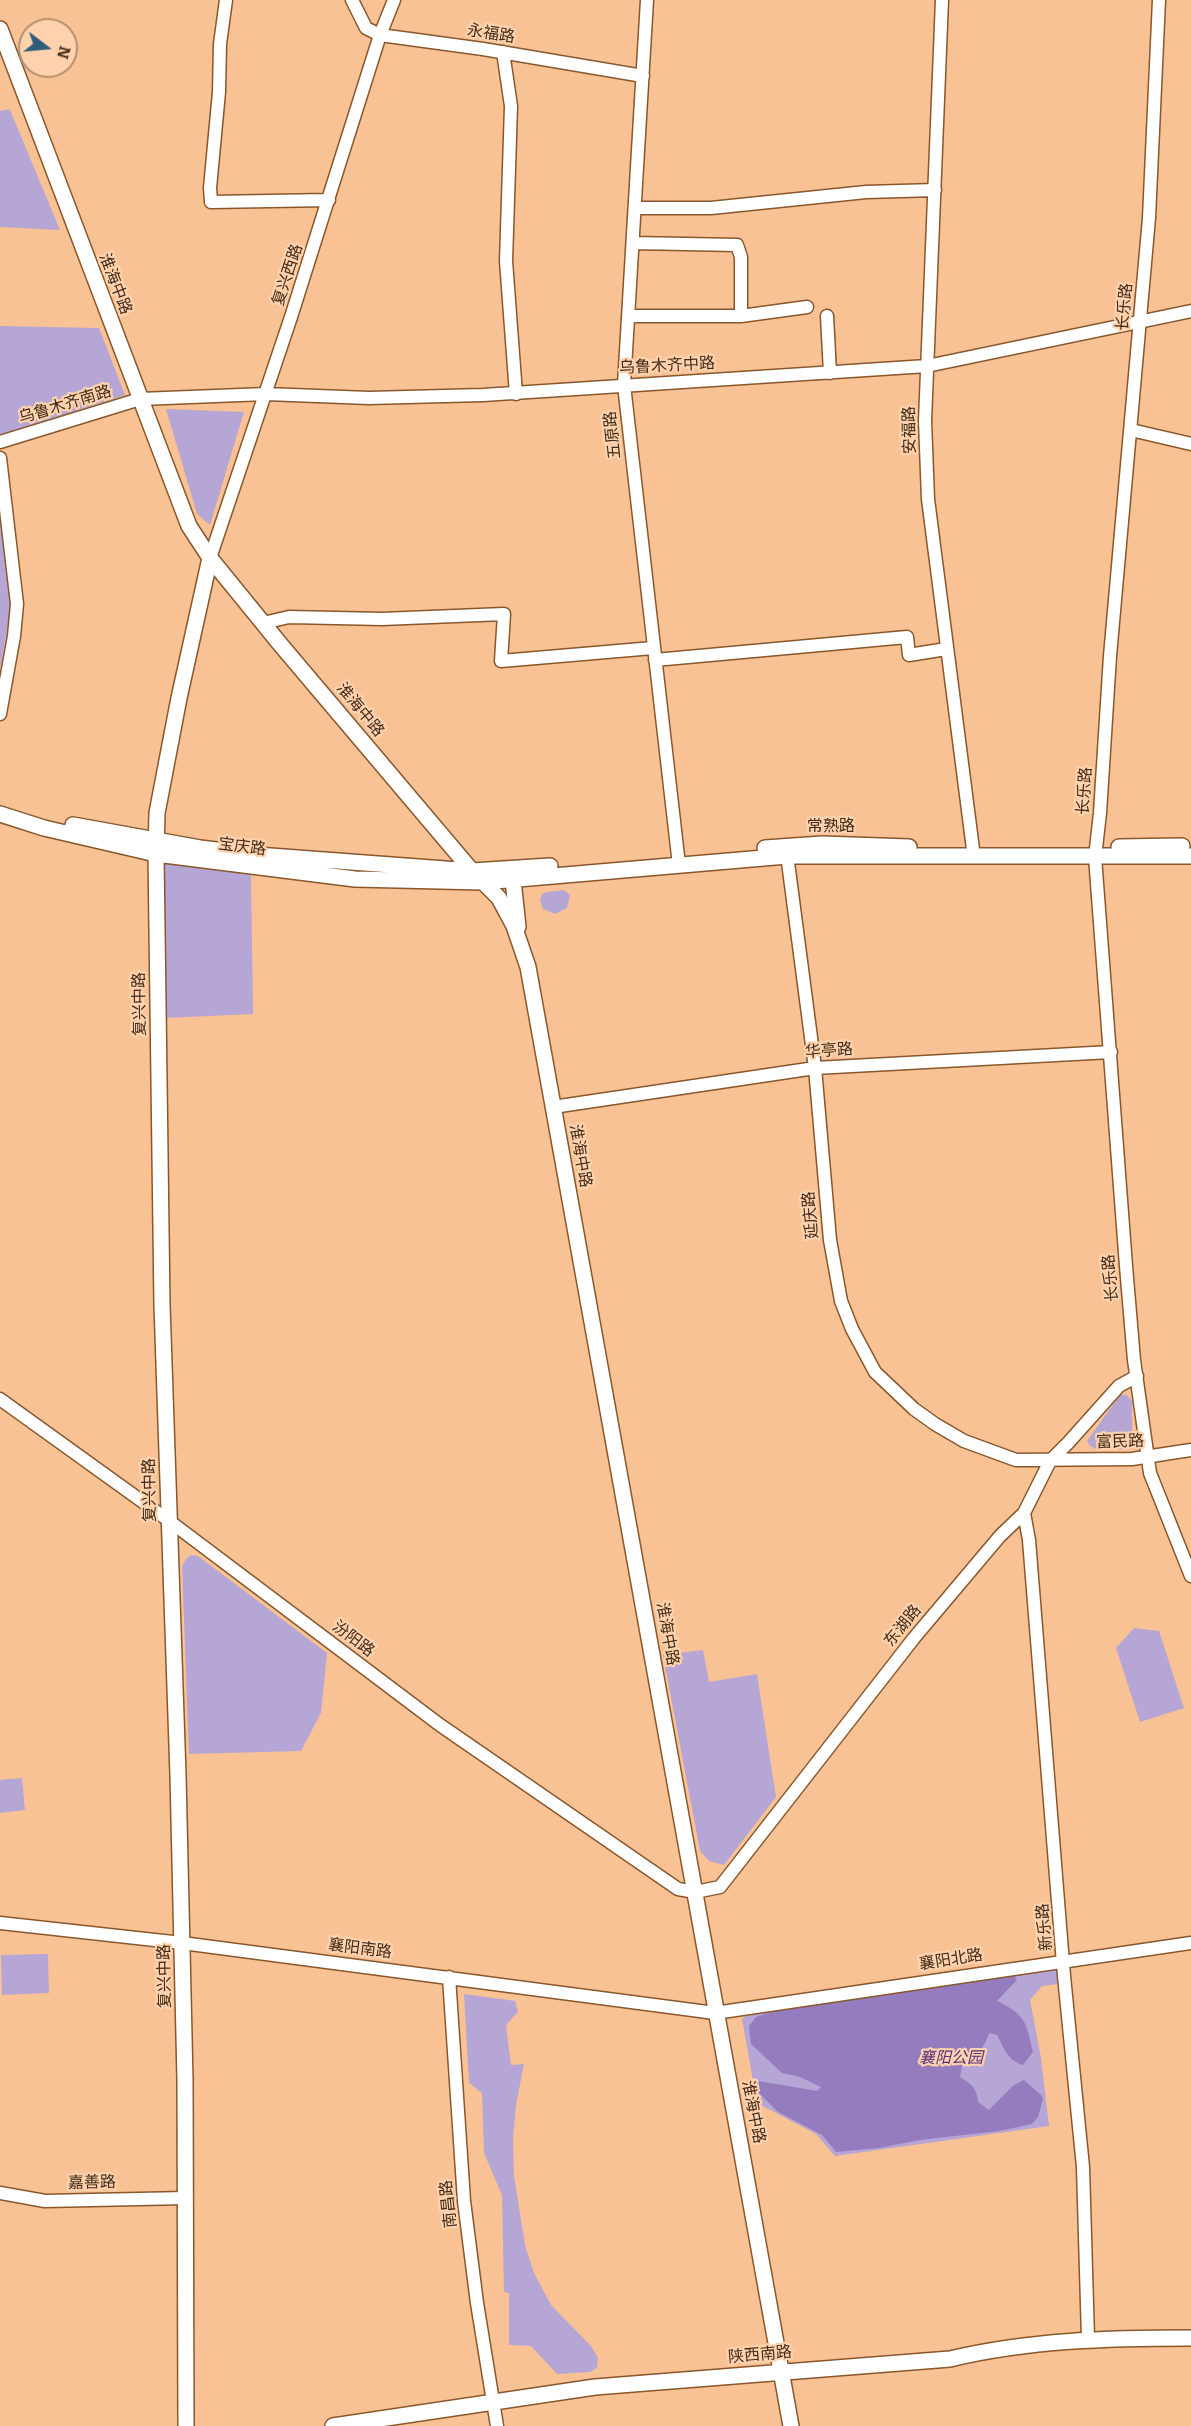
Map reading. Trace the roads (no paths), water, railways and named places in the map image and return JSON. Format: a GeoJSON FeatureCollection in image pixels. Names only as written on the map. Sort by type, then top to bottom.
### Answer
{"type":"FeatureCollection","features":[{"type":"Feature","properties":{"kind":"main road","name":"淮海中路"},"geometry":{"type":"LineString","coordinates":[[0,29],[189,526],[210,558],[264,623],[472,871],[499,898],[521,945],[528,967],[791,2426]]}},
{"type":"Feature","properties":{"kind":"main road","name":"复兴中路"},"geometry":{"type":"LineString","coordinates":[[186,2426],[186,2198],[182,1943],[162,1305],[156,847],[157,813],[179,698],[210,558]]}},
{"type":"Feature","properties":{"kind":"main road","name":"宝庆路"},"geometry":{"type":"LineString","coordinates":[[0,805],[45,819],[156,847],[472,871]]}},
{"type":"Feature","properties":{"kind":"main road","name":"宝庆路"},"geometry":{"type":"LineString","coordinates":[[0,814],[44,828],[356,879],[483,882]]}},
{"type":"Feature","properties":{"kind":"main road","name":"常熟路"},"geometry":{"type":"LineString","coordinates":[[1096,853],[1191,846]]}},
{"type":"Feature","properties":{"kind":"main road","name":"常熟路"},"geometry":{"type":"LineString","coordinates":[[472,871],[678,860],[787,851],[1096,853],[1191,856]]}},
{"type":"Feature","properties":{"kind":"main road","name":"常熟路"},"geometry":{"type":"LineString","coordinates":[[483,882],[678,860]]}},
{"type":"Feature","properties":{"kind":"main road"},"geometry":{"type":"LineString","coordinates":[[513,880],[521,945]]}},
{"type":"Feature","properties":{"kind":"main road","name":"陕西南路"},"geometry":{"type":"LineString","coordinates":[[333,2426],[595,2387],[950,2359],[979,2351],[1088,2339],[1191,2338]]}},
{"type":"Feature","properties":{"kind":"street"},"geometry":{"type":"LineString","coordinates":[[226,0],[220,44],[211,202],[329,200]]}},
{"type":"Feature","properties":{"kind":"street"},"geometry":{"type":"LineString","coordinates":[[352,0],[366,28],[381,35]]}},
{"type":"Feature","properties":{"kind":"street","name":"复兴西路"},"geometry":{"type":"LineString","coordinates":[[210,558],[266,394],[394,0]]}},
{"type":"Feature","properties":{"kind":"street","name":"五原路"},"geometry":{"type":"LineString","coordinates":[[647,0],[624,385],[678,860]]}},
{"type":"Feature","properties":{"kind":"street","name":"安福路"},"geometry":{"type":"LineString","coordinates":[[942,0],[927,366],[928,499],[973,852]]}},
{"type":"Feature","properties":{"kind":"street","name":"长乐路"},"geometry":{"type":"LineString","coordinates":[[1159,0],[1149,218],[1110,656],[1096,853],[1125,1255],[1137,1376],[1150,1473],[1191,1576]]}},
{"type":"Feature","properties":{"kind":"street","name":"永福路"},"geometry":{"type":"LineString","coordinates":[[381,35],[503,52],[644,76]]}},
{"type":"Feature","properties":{"kind":"street"},"geometry":{"type":"LineString","coordinates":[[503,52],[511,106],[506,261],[516,394]]}},
{"type":"Feature","properties":{"kind":"street"},"geometry":{"type":"LineString","coordinates":[[636,208],[711,208],[866,192],[935,189]]}},
{"type":"Feature","properties":{"kind":"street"},"geometry":{"type":"LineString","coordinates":[[633,243],[737,245],[741,257],[741,316]]}},
{"type":"Feature","properties":{"kind":"street"},"geometry":{"type":"LineString","coordinates":[[629,316],[741,316],[807,307]]}},
{"type":"Feature","properties":{"kind":"street","name":"乌鲁木齐中路"},"geometry":{"type":"LineString","coordinates":[[140,399],[266,394],[369,398],[516,394],[927,366],[1191,311]]}},
{"type":"Feature","properties":{"kind":"street"},"geometry":{"type":"LineString","coordinates":[[827,316],[830,373]]}},
{"type":"Feature","properties":{"kind":"street","name":"乌鲁木齐南路"},"geometry":{"type":"LineString","coordinates":[[0,442],[140,399]]}},
{"type":"Feature","properties":{"kind":"street"},"geometry":{"type":"LineString","coordinates":[[1131,430],[1191,444]]}},
{"type":"Feature","properties":{"kind":"street"},"geometry":{"type":"LineString","coordinates":[[0,458],[17,604],[14,636],[0,714]]}},
{"type":"Feature","properties":{"kind":"street"},"geometry":{"type":"LineString","coordinates":[[264,623],[289,617],[382,619],[504,614],[501,661],[654,654],[907,637],[909,655],[946,649]]}},
{"type":"Feature","properties":{"kind":"street","name":"延庆路"},"geometry":{"type":"LineString","coordinates":[[787,851],[815,1068],[830,1240],[841,1301],[870,1363],[891,1389],[914,1409],[964,1441],[1016,1460],[1050,1461]]}},
{"type":"Feature","properties":{"kind":"street","name":"华亭路"},"geometry":{"type":"LineString","coordinates":[[553,1107],[815,1068],[1111,1052]]}},
{"type":"Feature","properties":{"kind":"street","name":"东湖路"},"geometry":{"type":"LineString","coordinates":[[695,1892],[720,1887],[914,1638],[1000,1536],[1024,1513],[1050,1461],[1119,1386],[1137,1376]]}},
{"type":"Feature","properties":{"kind":"street","name":"汾阳路"},"geometry":{"type":"LineString","coordinates":[[0,1399],[168,1520],[440,1725],[678,1889],[695,1892]]}},
{"type":"Feature","properties":{"kind":"street","name":"富民路"},"geometry":{"type":"LineString","coordinates":[[1050,1461],[1148,1458],[1191,1450]]}},
{"type":"Feature","properties":{"kind":"street","name":"新乐路"},"geometry":{"type":"LineString","coordinates":[[1024,1513],[1029,1540],[1083,2167],[1088,2339]]}},
{"type":"Feature","properties":{"kind":"street","name":"襄阳南路"},"geometry":{"type":"LineString","coordinates":[[0,1923],[182,1943],[716,2013]]}},
{"type":"Feature","properties":{"kind":"street","name":"襄阳北路"},"geometry":{"type":"LineString","coordinates":[[716,2013],[1191,1943]]}},
{"type":"Feature","properties":{"kind":"street","name":"南昌路"},"geometry":{"type":"LineString","coordinates":[[449,1977],[464,2201],[477,2303],[497,2426]]}},
{"type":"Feature","properties":{"kind":"street","name":"嘉善路"},"geometry":{"type":"LineString","coordinates":[[0,2193],[45,2201],[186,2198]]}},
{"type":"Feature","properties":{"kind":"park label","name":"襄阳公园"},"geometry":{"type":"Point","coordinates":[951,2059]}}]}
